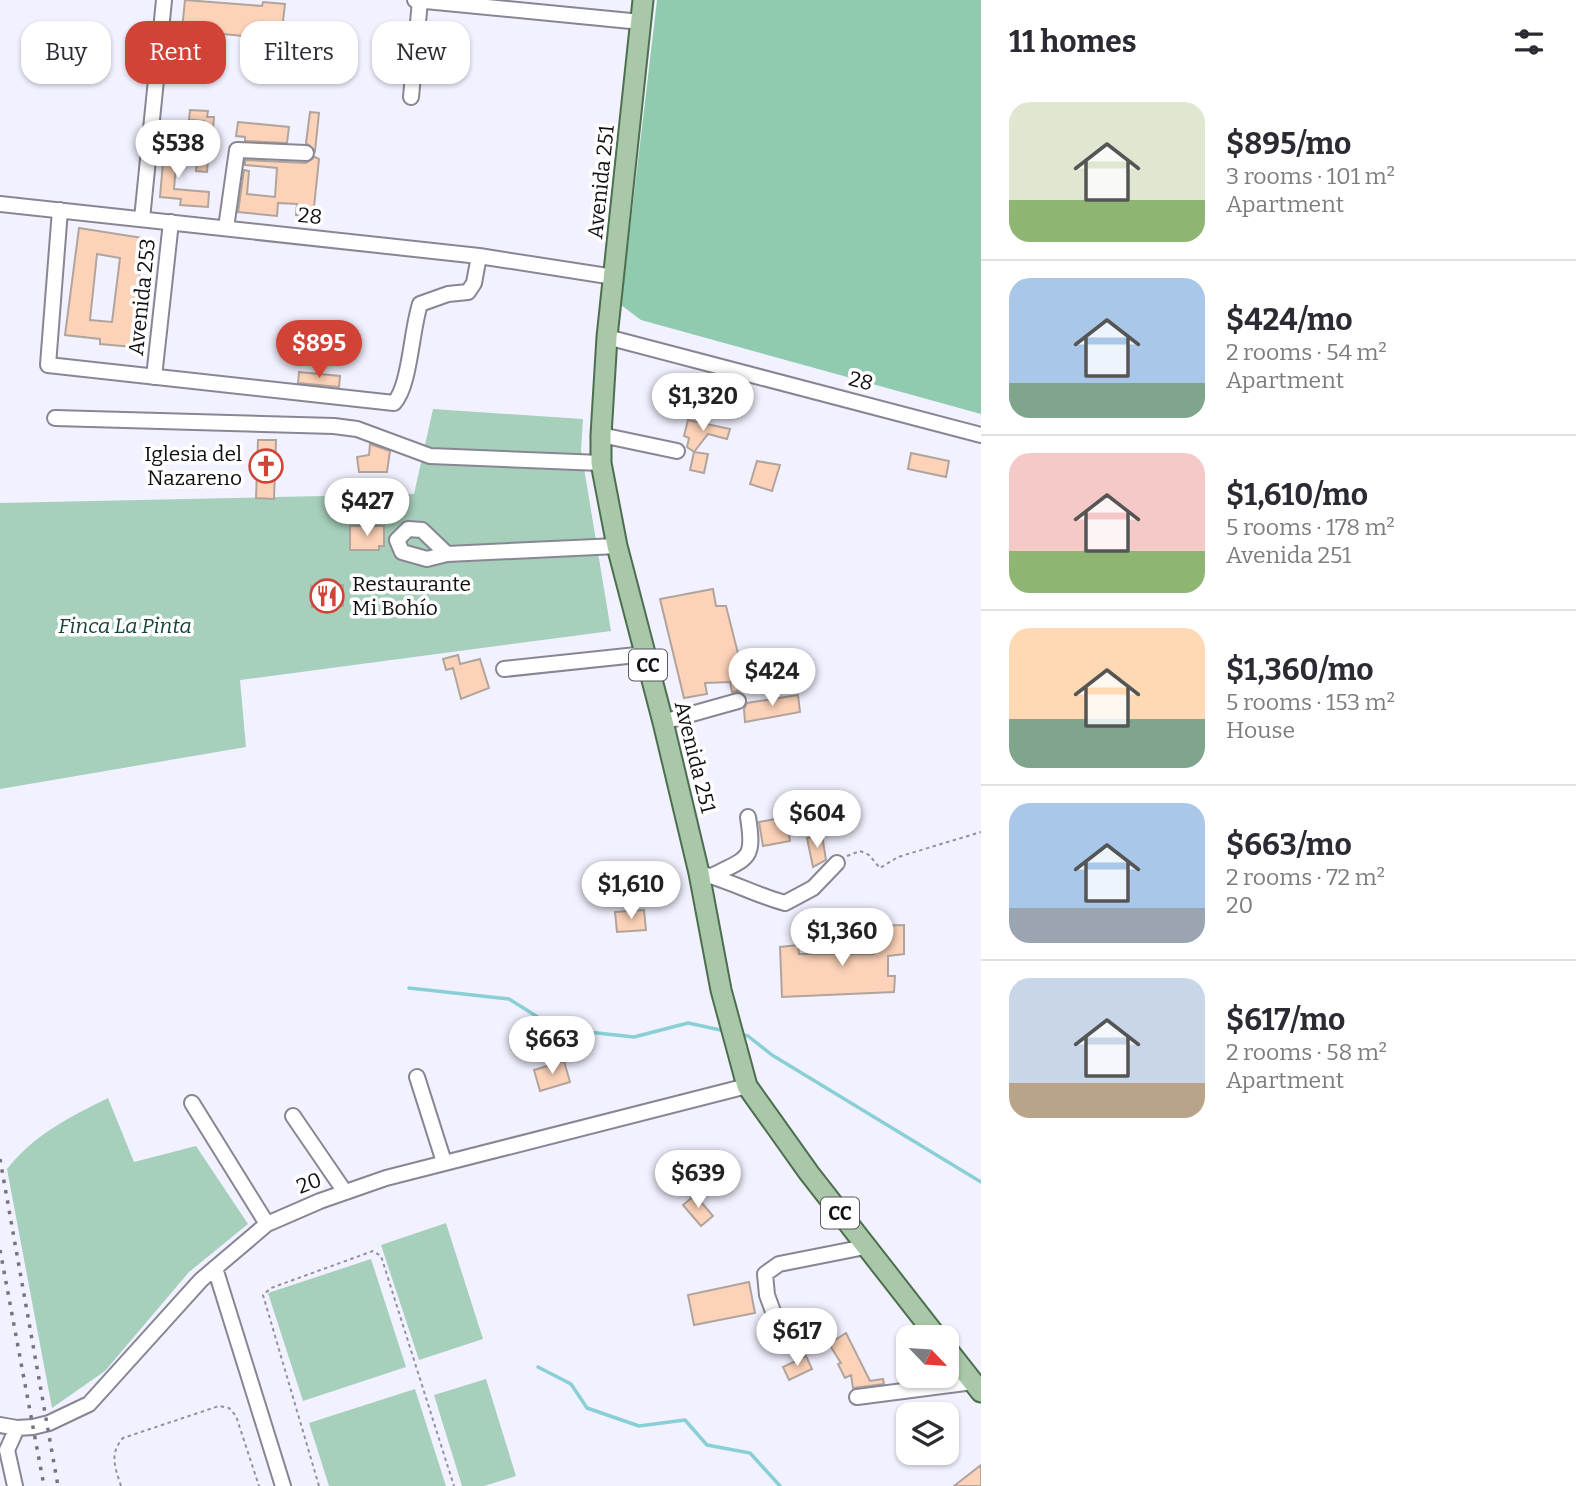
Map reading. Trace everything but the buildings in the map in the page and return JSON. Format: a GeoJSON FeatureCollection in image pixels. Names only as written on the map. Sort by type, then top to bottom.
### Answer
{"type":"FeatureCollection","features":[{"type":"Feature","properties":{"kind":"main road","name":"Avenida 251"},"geometry":{"type":"LineString","coordinates":[[643,0],[607,337],[601,435],[601,463],[617,546],[706,874],[722,990],[737,1058],[747,1086],[865,1247],[927,1325]]}},
{"type":"Feature","properties":{"kind":"main road"},"geometry":{"type":"LineString","coordinates":[[959,1364],[977,1387]]}},
{"type":"Feature","properties":{"kind":"street","name":"Avenida 253"},"geometry":{"type":"LineString","coordinates":[[142,219],[164,0]]}},
{"type":"Feature","properties":{"kind":"street"},"geometry":{"type":"LineString","coordinates":[[415,0],[640,22]]}},
{"type":"Feature","properties":{"kind":"street"},"geometry":{"type":"LineString","coordinates":[[411,97],[420,1]]}},
{"type":"Feature","properties":{"kind":"street"},"geometry":{"type":"LineString","coordinates":[[226,228],[237,149],[306,153]]}},
{"type":"Feature","properties":{"kind":"street","name":"28"},"geometry":{"type":"LineString","coordinates":[[0,204],[479,256],[614,277]]}},
{"type":"Feature","properties":{"kind":"street"},"geometry":{"type":"LineString","coordinates":[[60,210],[48,365],[154,377],[394,403],[403,393],[412,329],[420,304],[448,294],[468,292],[474,283],[479,256]]}},
{"type":"Feature","properties":{"kind":"street","name":"Avenida 253"},"geometry":{"type":"LineString","coordinates":[[154,377],[171,222]]}},
{"type":"Feature","properties":{"kind":"street","name":"28"},"geometry":{"type":"LineString","coordinates":[[607,337],[981,435]]}},
{"type":"Feature","properties":{"kind":"street"},"geometry":{"type":"LineString","coordinates":[[55,418],[334,426],[357,429],[430,456],[601,463]]}},
{"type":"Feature","properties":{"kind":"street"},"geometry":{"type":"LineString","coordinates":[[601,435],[677,451]]}},
{"type":"Feature","properties":{"kind":"street"},"geometry":{"type":"LineString","coordinates":[[447,554],[617,546]]}},
{"type":"Feature","properties":{"kind":"street"},"geometry":{"type":"LineString","coordinates":[[504,669],[646,654]]}},
{"type":"Feature","properties":{"kind":"street"},"geometry":{"type":"LineString","coordinates":[[663,722],[738,701]]}},
{"type":"Feature","properties":{"kind":"street"},"geometry":{"type":"LineString","coordinates":[[706,874],[747,858],[753,845],[748,817]]}},
{"type":"Feature","properties":{"kind":"street"},"geometry":{"type":"LineString","coordinates":[[706,874],[752,894],[785,903],[813,888],[838,863]]}},
{"type":"Feature","properties":{"kind":"street"},"geometry":{"type":"LineString","coordinates":[[417,1077],[444,1162]]}},
{"type":"Feature","properties":{"kind":"street","name":"20"},"geometry":{"type":"LineString","coordinates":[[17,1428],[49,1423],[89,1404],[215,1268],[267,1224],[345,1192],[444,1162],[747,1086]]}},
{"type":"Feature","properties":{"kind":"street"},"geometry":{"type":"LineString","coordinates":[[192,1103],[267,1224]]}},
{"type":"Feature","properties":{"kind":"street"},"geometry":{"type":"LineString","coordinates":[[293,1116],[345,1192]]}},
{"type":"Feature","properties":{"kind":"street"},"geometry":{"type":"LineString","coordinates":[[783,1339],[767,1296],[765,1273],[779,1264],[865,1247]]}},
{"type":"Feature","properties":{"kind":"street"},"geometry":{"type":"LineString","coordinates":[[215,1268],[283,1486]]}},
{"type":"Feature","properties":{"kind":"street"},"geometry":{"type":"LineString","coordinates":[[857,1397],[977,1387]]}},
{"type":"Feature","properties":{"kind":"street"},"geometry":{"type":"LineString","coordinates":[[0,1425],[17,1428],[7,1450],[15,1486]]}},
{"type":"Feature","properties":{"kind":"path"},"geometry":{"type":"LineString","coordinates":[[838,863],[860,851],[869,855],[880,868],[898,857],[981,832]]}},
{"type":"Feature","properties":{"kind":"path"},"geometry":{"type":"LineString","coordinates":[[319,1486],[263,1295],[271,1288],[373,1251],[381,1256],[454,1486]]}},
{"type":"Feature","properties":{"kind":"path"},"geometry":{"type":"LineString","coordinates":[[121,1486],[113,1463],[115,1448],[123,1438],[219,1406],[229,1408],[236,1416],[259,1486]]}},
{"type":"Feature","properties":{"kind":"green space"},"geometry":{"type":"Polygon","coordinates":[[[657,0],[981,0],[981,414],[641,320],[621,305],[657,0]]]}},
{"type":"Feature","properties":{"kind":"green space","name":"Finca La Pinta"},"geometry":{"type":"Polygon","coordinates":[[[433,409],[583,419],[581,450],[611,631],[240,680],[246,747],[0,789],[0,503],[414,494],[433,409]]]}},
{"type":"Feature","properties":{"kind":"green space"},"geometry":{"type":"Polygon","coordinates":[[[108,1098],[134,1162],[196,1146],[248,1224],[189,1272],[105,1371],[52,1408],[7,1169],[41,1136],[108,1098]]]}},
{"type":"Feature","properties":{"kind":"green space"},"geometry":{"type":"Polygon","coordinates":[[[446,1223],[483,1339],[419,1360],[381,1245],[446,1223]]]}},
{"type":"Feature","properties":{"kind":"green space"},"geometry":{"type":"Polygon","coordinates":[[[371,1259],[406,1367],[303,1401],[268,1293],[371,1259]]]}},
{"type":"Feature","properties":{"kind":"green space"},"geometry":{"type":"Polygon","coordinates":[[[486,1379],[516,1476],[484,1486],[462,1486],[434,1395],[486,1379]]]}},
{"type":"Feature","properties":{"kind":"green space"},"geometry":{"type":"Polygon","coordinates":[[[415,1389],[446,1486],[329,1486],[309,1423],[415,1389]]]}},
{"type":"Feature","properties":{"kind":"waterway"},"geometry":{"type":"LineString","coordinates":[[409,988],[509,999],[541,1019],[579,1031],[634,1037],[688,1023],[725,1031]]}},
{"type":"Feature","properties":{"kind":"waterway"},"geometry":{"type":"LineString","coordinates":[[739,1034],[748,1036],[772,1055],[981,1182]]}},
{"type":"Feature","properties":{"kind":"waterway"},"geometry":{"type":"LineString","coordinates":[[538,1367],[571,1384],[587,1408],[639,1426],[685,1420],[707,1445],[750,1453],[780,1486]]}},
{"type":"Feature","properties":{"kind":"railway"},"geometry":{"type":"LineString","coordinates":[[0,1159],[58,1486]]}},
{"type":"Feature","properties":{"kind":"railway"},"geometry":{"type":"LineString","coordinates":[[0,1250],[44,1486]]}},
{"type":"Feature","properties":{"kind":"place","name":"Iglesia del Nazareno"},"geometry":{"type":"Point","coordinates":[266,466]}},
{"type":"Feature","properties":{"kind":"place","name":"Restaurante Mi Bohío"},"geometry":{"type":"Point","coordinates":[327,596]}}]}
